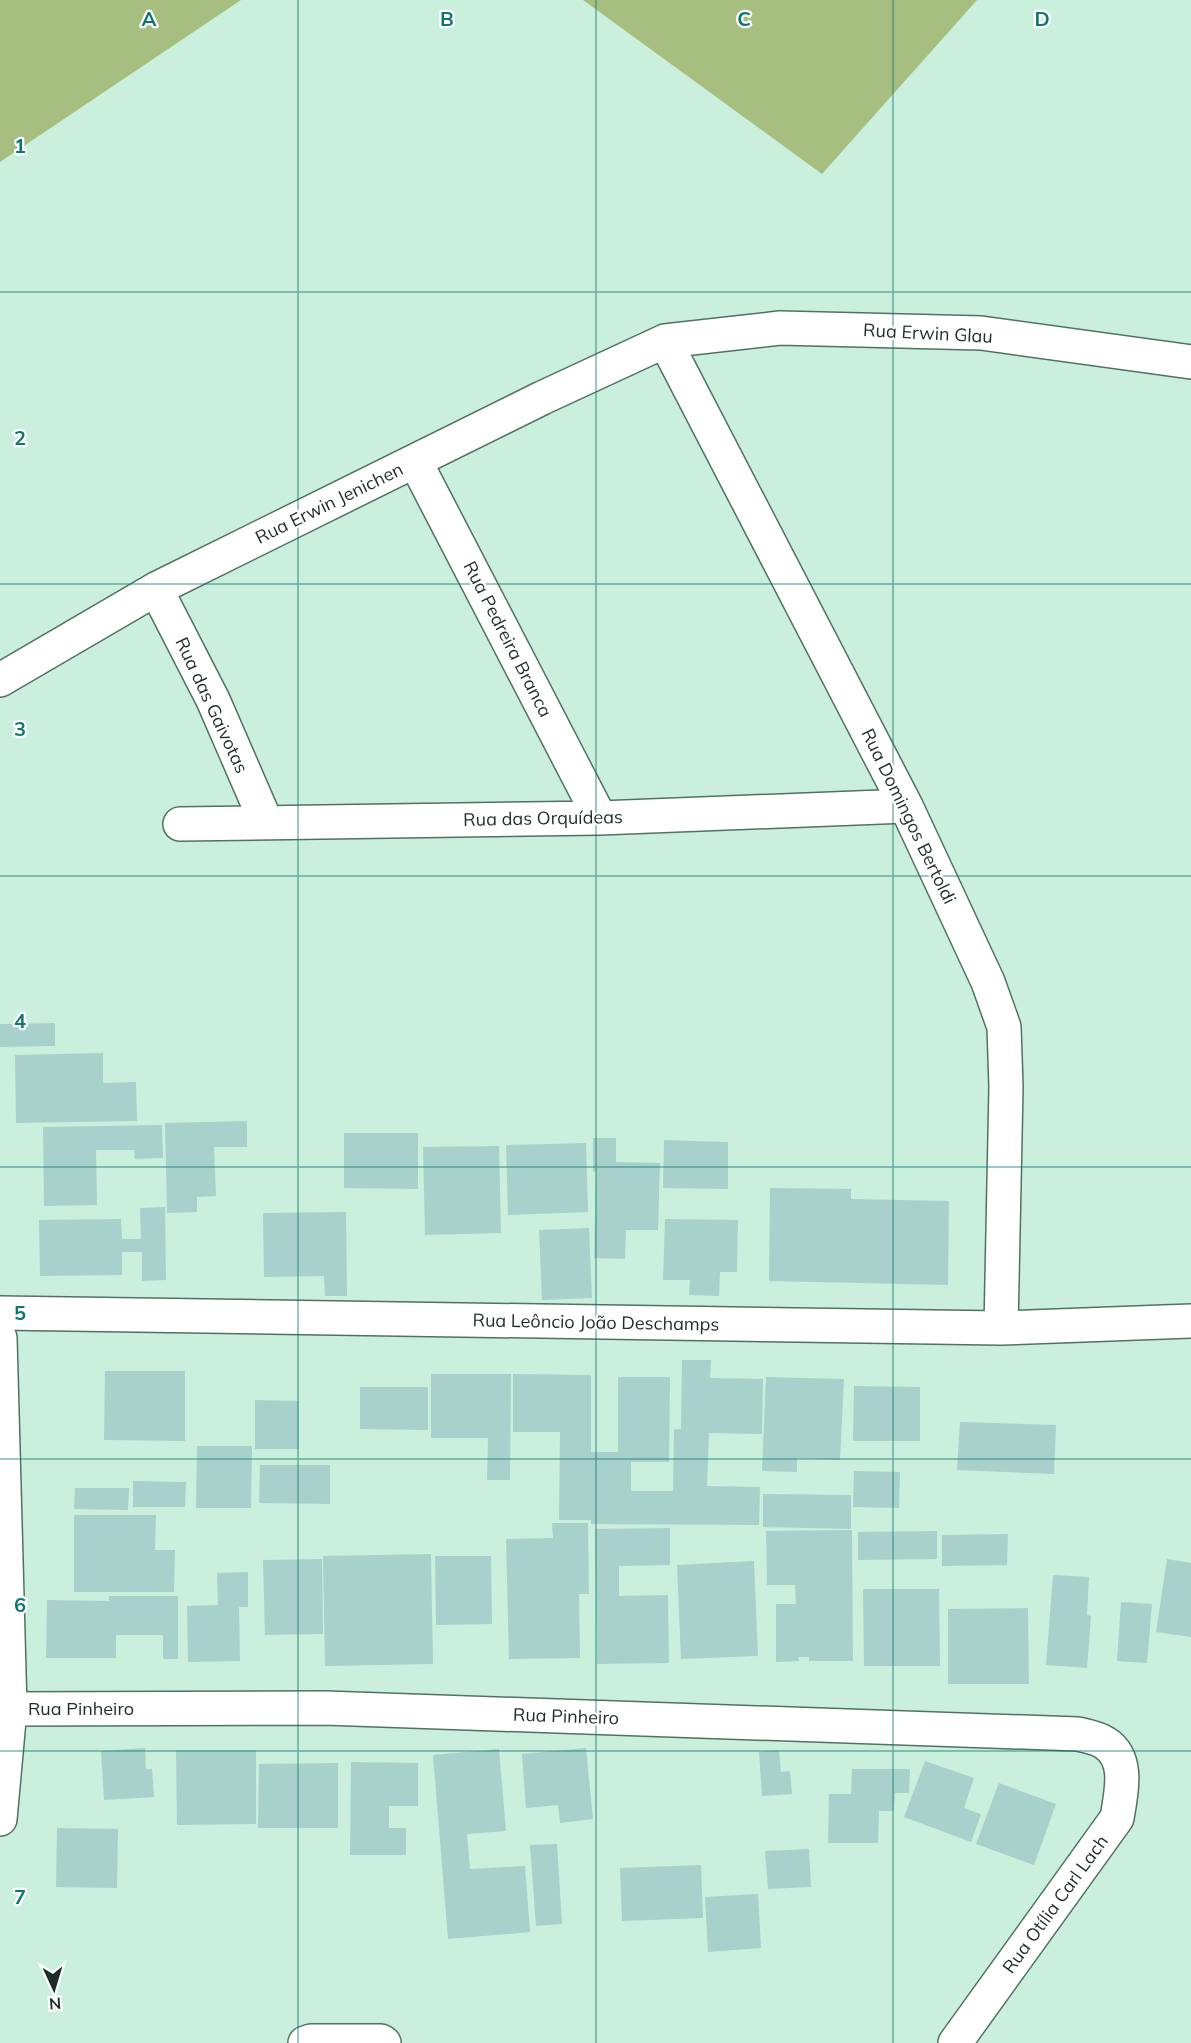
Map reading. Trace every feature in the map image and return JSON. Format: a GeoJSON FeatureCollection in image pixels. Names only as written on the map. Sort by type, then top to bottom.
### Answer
{"type":"FeatureCollection","features":[{"type":"Feature","properties":{"kind":"street","name":"Rua Erwin Glau"},"geometry":{"type":"LineString","coordinates":[[665,341],[780,328],[981,333],[1191,362]]}},
{"type":"Feature","properties":{"kind":"street","name":"Rua Erwin Jenichen"},"geometry":{"type":"LineString","coordinates":[[0,680],[156,589],[542,398],[665,341]]}},
{"type":"Feature","properties":{"kind":"street","name":"Rua Domingos Bertoldi"},"geometry":{"type":"LineString","coordinates":[[665,341],[906,806],[988,982],[1004,1027],[1006,1087],[1001,1328]]}},
{"type":"Feature","properties":{"kind":"street","name":"Rua Pedreira Branca"},"geometry":{"type":"LineString","coordinates":[[415,460],[600,818]]}},
{"type":"Feature","properties":{"kind":"street","name":"Rua das Gaivotas"},"geometry":{"type":"LineString","coordinates":[[156,589],[213,700],[266,822]]}},
{"type":"Feature","properties":{"kind":"street","name":"Rua das Orquídeas"},"geometry":{"type":"LineString","coordinates":[[180,824],[600,818],[906,806]]}},
{"type":"Feature","properties":{"kind":"street","name":"Rua Leôncio João Deschamps"},"geometry":{"type":"LineString","coordinates":[[0,1313],[1001,1328],[1191,1322]]}},
{"type":"Feature","properties":{"kind":"street"},"geometry":{"type":"LineString","coordinates":[[0,1338],[10,1708],[0,1819]]}},
{"type":"Feature","properties":{"kind":"street","name":"Rua Pinheiro"},"geometry":{"type":"LineString","coordinates":[[10,1708],[325,1708],[1078,1734],[1104,1742],[1118,1753]]}},
{"type":"Feature","properties":{"kind":"street","name":"Rua Otília Carl Lach"},"geometry":{"type":"LineString","coordinates":[[955,2043],[1117,1818],[1123,1782],[1118,1753]]}},
{"type":"Feature","properties":{"kind":"street"},"geometry":{"type":"LineString","coordinates":[[305,2043],[311,2041],[381,2041],[384,2043]]}},
{"type":"Feature","properties":{"kind":"green space"},"geometry":{"type":"Polygon","coordinates":[[[0,0],[241,0],[0,162],[0,0]]]}},
{"type":"Feature","properties":{"kind":"green space"},"geometry":{"type":"Polygon","coordinates":[[[583,0],[977,0],[822,174],[583,0]]]}},
{"type":"Feature","properties":{"kind":"building"},"geometry":{"type":"Polygon","coordinates":[[[55,1023],[55,1046],[0,1047],[0,1024],[55,1023]]]}},
{"type":"Feature","properties":{"kind":"building"},"geometry":{"type":"Polygon","coordinates":[[[103,1053],[103,1083],[136,1082],[137,1121],[16,1123],[15,1055],[103,1053]]]}},
{"type":"Feature","properties":{"kind":"building"},"geometry":{"type":"Polygon","coordinates":[[[247,1121],[247,1147],[214,1147],[216,1196],[197,1197],[197,1212],[167,1213],[165,1123],[247,1121]]]}},
{"type":"Feature","properties":{"kind":"building"},"geometry":{"type":"Polygon","coordinates":[[[162,1125],[163,1158],[135,1159],[134,1150],[96,1150],[97,1205],[44,1206],[43,1127],[162,1125]]]}},
{"type":"Feature","properties":{"kind":"building"},"geometry":{"type":"Polygon","coordinates":[[[344,1133],[418,1133],[418,1189],[344,1188],[344,1133]]]}},
{"type":"Feature","properties":{"kind":"building"},"geometry":{"type":"Polygon","coordinates":[[[593,1138],[616,1138],[616,1162],[660,1163],[658,1230],[626,1230],[625,1259],[594,1258],[596,1171],[593,1172],[593,1138]]]}},
{"type":"Feature","properties":{"kind":"building"},"geometry":{"type":"Polygon","coordinates":[[[664,1140],[728,1142],[728,1189],[663,1188],[664,1140]]]}},
{"type":"Feature","properties":{"kind":"building"},"geometry":{"type":"Polygon","coordinates":[[[586,1143],[588,1212],[508,1215],[506,1145],[586,1143]]]}},
{"type":"Feature","properties":{"kind":"building"},"geometry":{"type":"Polygon","coordinates":[[[499,1146],[501,1233],[425,1235],[423,1147],[499,1146]]]}},
{"type":"Feature","properties":{"kind":"building"},"geometry":{"type":"Polygon","coordinates":[[[770,1188],[851,1189],[851,1199],[949,1201],[948,1285],[769,1281],[770,1188]]]}},
{"type":"Feature","properties":{"kind":"building"},"geometry":{"type":"Polygon","coordinates":[[[165,1207],[166,1280],[142,1281],[142,1252],[122,1252],[122,1275],[40,1276],[39,1220],[121,1219],[122,1239],[141,1239],[140,1208],[165,1207]]]}},
{"type":"Feature","properties":{"kind":"building"},"geometry":{"type":"Polygon","coordinates":[[[346,1212],[347,1296],[325,1296],[324,1276],[264,1277],[263,1213],[346,1212]]]}},
{"type":"Feature","properties":{"kind":"building"},"geometry":{"type":"Polygon","coordinates":[[[665,1219],[738,1220],[737,1272],[720,1272],[719,1296],[689,1295],[690,1280],[663,1280],[665,1219]]]}},
{"type":"Feature","properties":{"kind":"building"},"geometry":{"type":"Polygon","coordinates":[[[589,1228],[592,1298],[542,1300],[539,1230],[589,1228]]]}},
{"type":"Feature","properties":{"kind":"building"},"geometry":{"type":"Polygon","coordinates":[[[682,1360],[711,1360],[710,1378],[763,1379],[762,1434],[709,1433],[707,1486],[760,1487],[759,1525],[591,1524],[591,1520],[559,1520],[560,1432],[513,1432],[513,1374],[591,1375],[591,1452],[618,1452],[618,1377],[670,1377],[669,1462],[631,1462],[631,1491],[673,1491],[674,1429],[681,1429],[682,1360]]]}},
{"type":"Feature","properties":{"kind":"building"},"geometry":{"type":"Polygon","coordinates":[[[105,1371],[185,1371],[185,1441],[104,1440],[105,1371]]]}},
{"type":"Feature","properties":{"kind":"building"},"geometry":{"type":"Polygon","coordinates":[[[431,1374],[511,1374],[510,1480],[487,1480],[488,1438],[431,1438],[431,1374]]]}},
{"type":"Feature","properties":{"kind":"building"},"geometry":{"type":"Polygon","coordinates":[[[766,1377],[844,1379],[840,1460],[797,1458],[797,1472],[762,1471],[766,1377]]]}},
{"type":"Feature","properties":{"kind":"building"},"geometry":{"type":"Polygon","coordinates":[[[854,1386],[920,1387],[920,1441],[853,1441],[854,1386]]]}},
{"type":"Feature","properties":{"kind":"building"},"geometry":{"type":"Polygon","coordinates":[[[360,1387],[428,1387],[428,1430],[360,1429],[360,1387]]]}},
{"type":"Feature","properties":{"kind":"building"},"geometry":{"type":"Polygon","coordinates":[[[255,1400],[299,1401],[299,1449],[255,1449],[255,1400]]]}},
{"type":"Feature","properties":{"kind":"building"},"geometry":{"type":"Polygon","coordinates":[[[960,1422],[1056,1425],[1054,1474],[957,1470],[960,1422]]]}},
{"type":"Feature","properties":{"kind":"building"},"geometry":{"type":"Polygon","coordinates":[[[197,1446],[252,1446],[251,1508],[196,1508],[197,1446]]]}},
{"type":"Feature","properties":{"kind":"building"},"geometry":{"type":"Polygon","coordinates":[[[260,1465],[330,1465],[330,1504],[259,1503],[260,1465]]]}},
{"type":"Feature","properties":{"kind":"building"},"geometry":{"type":"Polygon","coordinates":[[[854,1471],[900,1472],[899,1508],[853,1507],[854,1471]]]}},
{"type":"Feature","properties":{"kind":"building"},"geometry":{"type":"Polygon","coordinates":[[[133,1481],[186,1482],[185,1507],[133,1507],[133,1481]]]}},
{"type":"Feature","properties":{"kind":"building"},"geometry":{"type":"Polygon","coordinates":[[[75,1488],[129,1488],[128,1510],[74,1509],[75,1488]]]}},
{"type":"Feature","properties":{"kind":"building"},"geometry":{"type":"Polygon","coordinates":[[[763,1494],[851,1495],[851,1529],[763,1527],[763,1494]]]}},
{"type":"Feature","properties":{"kind":"building"},"geometry":{"type":"Polygon","coordinates":[[[74,1515],[156,1515],[155,1550],[175,1550],[174,1592],[74,1592],[74,1515]]]}},
{"type":"Feature","properties":{"kind":"building"},"geometry":{"type":"Polygon","coordinates":[[[552,1523],[588,1523],[589,1594],[579,1594],[580,1658],[509,1659],[506,1539],[553,1538],[552,1523]]]}},
{"type":"Feature","properties":{"kind":"building"},"geometry":{"type":"Polygon","coordinates":[[[670,1528],[670,1565],[619,1566],[619,1596],[668,1595],[669,1663],[597,1664],[595,1529],[670,1528]]]}},
{"type":"Feature","properties":{"kind":"building"},"geometry":{"type":"Polygon","coordinates":[[[852,1530],[853,1661],[809,1661],[809,1657],[798,1657],[799,1661],[776,1662],[776,1604],[796,1604],[795,1585],[767,1585],[766,1531],[852,1530]]]}},
{"type":"Feature","properties":{"kind":"building"},"geometry":{"type":"Polygon","coordinates":[[[937,1531],[937,1559],[858,1560],[858,1532],[937,1531]]]}},
{"type":"Feature","properties":{"kind":"building"},"geometry":{"type":"Polygon","coordinates":[[[1008,1534],[1007,1565],[942,1566],[942,1535],[1008,1534]]]}},
{"type":"Feature","properties":{"kind":"building"},"geometry":{"type":"Polygon","coordinates":[[[431,1554],[433,1664],[325,1666],[323,1556],[431,1554]]]}},
{"type":"Feature","properties":{"kind":"building"},"geometry":{"type":"Polygon","coordinates":[[[435,1556],[491,1556],[492,1624],[436,1625],[435,1556]]]}},
{"type":"Feature","properties":{"kind":"building"},"geometry":{"type":"Polygon","coordinates":[[[322,1559],[323,1634],[265,1635],[263,1560],[322,1559]]]}},
{"type":"Feature","properties":{"kind":"building"},"geometry":{"type":"Polygon","coordinates":[[[1167,1559],[1191,1563],[1191,1637],[1156,1632],[1167,1559]]]}},
{"type":"Feature","properties":{"kind":"building"},"geometry":{"type":"Polygon","coordinates":[[[754,1561],[758,1656],[681,1659],[677,1565],[754,1561]]]}},
{"type":"Feature","properties":{"kind":"building"},"geometry":{"type":"Polygon","coordinates":[[[248,1572],[248,1607],[239,1607],[240,1661],[188,1662],[187,1606],[218,1605],[217,1573],[248,1572]]]}},
{"type":"Feature","properties":{"kind":"building"},"geometry":{"type":"Polygon","coordinates":[[[1053,1575],[1089,1577],[1087,1615],[1091,1616],[1087,1668],[1046,1665],[1053,1575]]]}},
{"type":"Feature","properties":{"kind":"building"},"geometry":{"type":"Polygon","coordinates":[[[863,1589],[939,1589],[940,1666],[864,1666],[863,1589]]]}},
{"type":"Feature","properties":{"kind":"building"},"geometry":{"type":"Polygon","coordinates":[[[109,1596],[178,1596],[178,1659],[163,1659],[163,1635],[116,1635],[116,1658],[46,1658],[47,1600],[109,1601],[109,1596]]]}},
{"type":"Feature","properties":{"kind":"building"},"geometry":{"type":"Polygon","coordinates":[[[1121,1602],[1152,1604],[1147,1663],[1117,1661],[1121,1602]]]}},
{"type":"Feature","properties":{"kind":"building"},"geometry":{"type":"Polygon","coordinates":[[[1028,1608],[1029,1684],[948,1684],[948,1609],[1028,1608]]]}},
{"type":"Feature","properties":{"kind":"building"},"geometry":{"type":"Polygon","coordinates":[[[145,1748],[146,1769],[152,1769],[154,1797],[104,1800],[101,1751],[145,1748]]]}},
{"type":"Feature","properties":{"kind":"building"},"geometry":{"type":"Polygon","coordinates":[[[586,1748],[593,1819],[560,1823],[558,1805],[526,1808],[522,1754],[586,1748]]]}},
{"type":"Feature","properties":{"kind":"building"},"geometry":{"type":"Polygon","coordinates":[[[499,1749],[506,1831],[467,1834],[470,1869],[525,1866],[530,1932],[448,1939],[433,1755],[499,1749]]]}},
{"type":"Feature","properties":{"kind":"building"},"geometry":{"type":"Polygon","coordinates":[[[176,1750],[256,1750],[256,1824],[177,1825],[176,1750]]]}},
{"type":"Feature","properties":{"kind":"building"},"geometry":{"type":"Polygon","coordinates":[[[779,1750],[781,1772],[790,1771],[792,1794],[762,1796],[759,1752],[779,1750]]]}},
{"type":"Feature","properties":{"kind":"building"},"geometry":{"type":"Polygon","coordinates":[[[925,1761],[974,1778],[964,1808],[981,1814],[971,1842],[904,1817],[925,1761]]]}},
{"type":"Feature","properties":{"kind":"building"},"geometry":{"type":"Polygon","coordinates":[[[351,1762],[418,1763],[418,1806],[389,1806],[389,1828],[406,1828],[406,1855],[350,1855],[351,1762]]]}},
{"type":"Feature","properties":{"kind":"building"},"geometry":{"type":"Polygon","coordinates":[[[338,1763],[338,1828],[258,1828],[259,1764],[338,1763]]]}},
{"type":"Feature","properties":{"kind":"building"},"geometry":{"type":"Polygon","coordinates":[[[852,1769],[910,1769],[909,1793],[895,1793],[894,1811],[879,1811],[878,1843],[828,1843],[829,1794],[851,1794],[852,1769]]]}},
{"type":"Feature","properties":{"kind":"building"},"geometry":{"type":"Polygon","coordinates":[[[999,1783],[1056,1804],[1034,1865],[976,1844],[999,1783]]]}},
{"type":"Feature","properties":{"kind":"building"},"geometry":{"type":"Polygon","coordinates":[[[57,1828],[118,1829],[117,1888],[56,1887],[57,1828]]]}},
{"type":"Feature","properties":{"kind":"building"},"geometry":{"type":"Polygon","coordinates":[[[557,1844],[562,1924],[536,1926],[530,1845],[557,1844]]]}},
{"type":"Feature","properties":{"kind":"building"},"geometry":{"type":"Polygon","coordinates":[[[809,1849],[811,1887],[768,1889],[765,1851],[809,1849]]]}},
{"type":"Feature","properties":{"kind":"building"},"geometry":{"type":"Polygon","coordinates":[[[701,1865],[703,1918],[622,1921],[620,1868],[701,1865]]]}},
{"type":"Feature","properties":{"kind":"building"},"geometry":{"type":"Polygon","coordinates":[[[758,1894],[761,1948],[708,1952],[705,1897],[758,1894]]]}}]}
